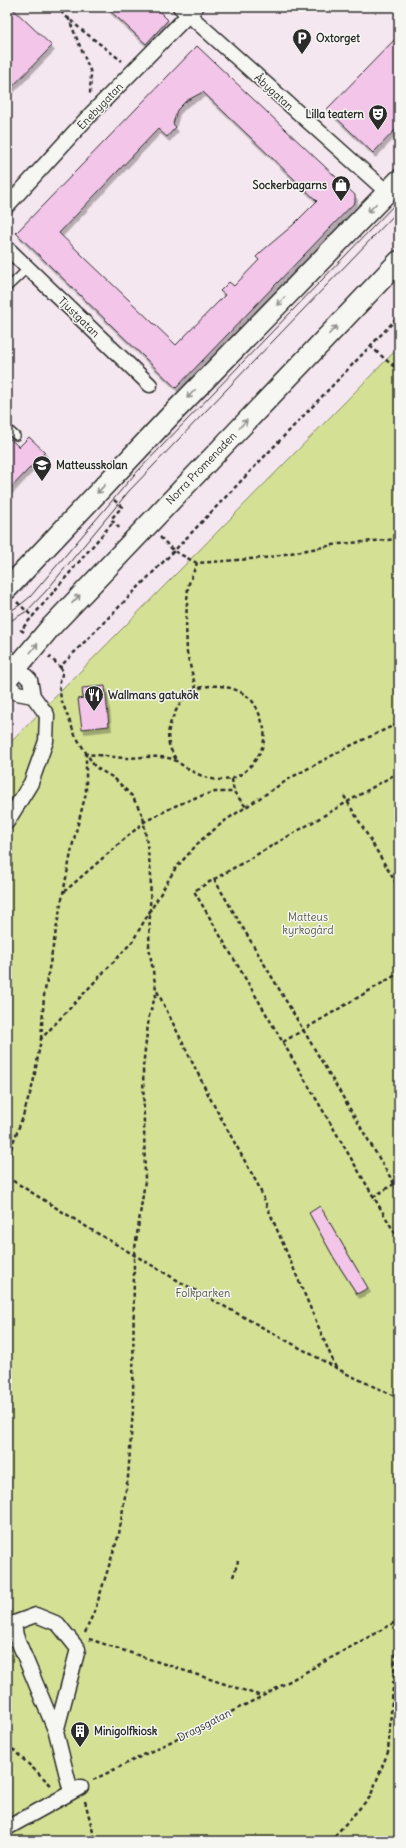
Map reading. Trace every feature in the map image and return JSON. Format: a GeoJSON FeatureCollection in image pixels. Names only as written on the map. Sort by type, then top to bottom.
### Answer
{"type":"FeatureCollection","features":[{"type":"Feature","properties":{"kind":"main road"},"geometry":{"type":"LineString","coordinates":[[11,595],[170,416],[393,186]]}},
{"type":"Feature","properties":{"kind":"main road","name":"Norra Promenaden"},"geometry":{"type":"LineString","coordinates":[[12,669],[399,261]]}},
{"type":"Feature","properties":{"kind":"street","name":"Enebygatan"},"geometry":{"type":"LineString","coordinates":[[7,206],[188,10]]}},
{"type":"Feature","properties":{"kind":"street","name":"Åbygatan"},"geometry":{"type":"LineString","coordinates":[[188,10],[393,186]]}},
{"type":"Feature","properties":{"kind":"street","name":"Tjustgatan"},"geometry":{"type":"LineString","coordinates":[[7,248],[150,385]]}},
{"type":"Feature","properties":{"kind":"street"},"geometry":{"type":"LineString","coordinates":[[12,669],[18,693],[33,696]]}},
{"type":"Feature","properties":{"kind":"street"},"geometry":{"type":"LineString","coordinates":[[7,822],[31,783],[46,741],[47,715],[12,669]]}},
{"type":"Feature","properties":{"kind":"street"},"geometry":{"type":"LineString","coordinates":[[7,1828],[72,1792],[56,1732],[16,1636],[14,1624],[36,1615],[58,1624],[78,1649],[56,1732]]}},
{"type":"Feature","properties":{"kind":"lane"},"geometry":{"type":"LineString","coordinates":[[7,288],[28,268]]}},
{"type":"Feature","properties":{"kind":"lane"},"geometry":{"type":"LineString","coordinates":[[7,428],[16,436]]}},
{"type":"Feature","properties":{"kind":"path"},"geometry":{"type":"LineString","coordinates":[[56,7],[133,71]]}},
{"type":"Feature","properties":{"kind":"path"},"geometry":{"type":"LineString","coordinates":[[68,17],[91,73],[89,116]]}},
{"type":"Feature","properties":{"kind":"path"},"geometry":{"type":"LineString","coordinates":[[60,667],[174,551],[399,316]]}},
{"type":"Feature","properties":{"kind":"path"},"geometry":{"type":"LineString","coordinates":[[370,346],[399,371]]}},
{"type":"Feature","properties":{"kind":"path"},"geometry":{"type":"LineString","coordinates":[[392,364],[399,365]]}},
{"type":"Feature","properties":{"kind":"path"},"geometry":{"type":"LineString","coordinates":[[113,522],[111,519],[122,507]]}},
{"type":"Feature","properties":{"kind":"path"},"geometry":{"type":"LineString","coordinates":[[174,551],[197,563],[264,558],[339,544],[399,539]]}},
{"type":"Feature","properties":{"kind":"path"},"geometry":{"type":"LineString","coordinates":[[196,689],[187,653],[186,621],[188,586],[197,563]]}},
{"type":"Feature","properties":{"kind":"path"},"geometry":{"type":"LineString","coordinates":[[11,595],[33,617]]}},
{"type":"Feature","properties":{"kind":"path"},"geometry":{"type":"LineString","coordinates":[[12,669],[50,657],[60,667],[63,671],[59,685],[60,699],[75,736],[95,767],[114,778],[132,796],[143,816],[151,873],[149,947],[157,990],[210,1098],[258,1185],[336,1368]]}},
{"type":"Feature","properties":{"kind":"path"},"geometry":{"type":"LineString","coordinates":[[86,754],[124,758],[167,757],[176,760],[188,769],[207,778],[223,782],[232,779],[250,768],[262,748],[265,740],[264,726],[253,702],[241,692],[226,687],[210,686],[196,689],[185,697],[169,726],[168,743],[176,760]]}},
{"type":"Feature","properties":{"kind":"path"},"geometry":{"type":"LineString","coordinates":[[40,1039],[132,942],[175,869],[201,840],[246,807],[292,778],[350,746],[399,723]]}},
{"type":"Feature","properties":{"kind":"path"},"geometry":{"type":"LineString","coordinates":[[7,1168],[12,1145],[22,1119],[32,1084],[40,1039],[44,996],[63,892],[86,793],[86,754]]}},
{"type":"Feature","properties":{"kind":"path"},"geometry":{"type":"LineString","coordinates":[[399,772],[194,891],[399,1240]]}},
{"type":"Feature","properties":{"kind":"path"},"geometry":{"type":"LineString","coordinates":[[232,779],[234,792],[246,807]]}},
{"type":"Feature","properties":{"kind":"path"},"geometry":{"type":"LineString","coordinates":[[63,892],[144,822],[197,796],[215,792],[234,792]]}},
{"type":"Feature","properties":{"kind":"path"},"geometry":{"type":"LineString","coordinates":[[344,796],[399,888]]}},
{"type":"Feature","properties":{"kind":"path"},"geometry":{"type":"LineString","coordinates":[[214,879],[399,1192]]}},
{"type":"Feature","properties":{"kind":"path"},"geometry":{"type":"LineString","coordinates":[[282,1042],[399,973]]}},
{"type":"Feature","properties":{"kind":"path"},"geometry":{"type":"LineString","coordinates":[[157,990],[149,1016],[143,1067],[144,1181],[134,1255],[133,1410],[128,1477],[119,1534],[96,1607],[83,1637],[261,1697]]}},
{"type":"Feature","properties":{"kind":"path"},"geometry":{"type":"LineString","coordinates":[[7,1134],[12,1145]]}},
{"type":"Feature","properties":{"kind":"path"},"geometry":{"type":"LineString","coordinates":[[7,1177],[134,1255],[336,1368],[399,1398]]}},
{"type":"Feature","properties":{"kind":"path"},"geometry":{"type":"LineString","coordinates":[[373,1197],[399,1181]]}},
{"type":"Feature","properties":{"kind":"path"},"geometry":{"type":"LineString","coordinates":[[233,1576],[238,1561]]}},
{"type":"Feature","properties":{"kind":"path"},"geometry":{"type":"LineString","coordinates":[[330,1841],[370,1796],[388,1752],[399,1620]]}},
{"type":"Feature","properties":{"kind":"path","name":"Dragsgatan"},"geometry":{"type":"LineString","coordinates":[[72,1792],[261,1697],[399,1620]]}},
{"type":"Feature","properties":{"kind":"path"},"geometry":{"type":"LineString","coordinates":[[7,1744],[72,1792],[94,1836],[92,1841]]}},
{"type":"Feature","properties":{"kind":"green space","name":"Folkparken"},"geometry":{"type":"Polygon","coordinates":[[[399,347],[399,1841],[7,1841],[7,746],[399,347]]]}},
{"type":"Feature","properties":{"kind":"building"},"geometry":{"type":"Polygon","coordinates":[[[7,7],[11,7],[52,46],[7,92],[7,7]]]}},
{"type":"Feature","properties":{"kind":"building"},"geometry":{"type":"Polygon","coordinates":[[[106,7],[155,7],[168,20],[146,44],[106,7]]]}},
{"type":"Feature","properties":{"kind":"building"},"geometry":{"type":"Polygon","coordinates":[[[399,35],[399,126],[373,153],[327,109],[399,35]]]}},
{"type":"Feature","properties":{"kind":"building"},"geometry":{"type":"Polygon","coordinates":[[[197,46],[355,195],[355,202],[176,388],[16,233],[197,46]],[[203,92],[186,101],[177,110],[173,124],[176,127],[167,137],[158,129],[59,233],[176,345],[225,295],[220,291],[229,282],[234,286],[259,260],[256,257],[293,225],[317,201],[203,92]]]}},
{"type":"Feature","properties":{"kind":"building"},"geometry":{"type":"Polygon","coordinates":[[[7,436],[19,447],[29,437],[45,452],[7,492],[7,436]]]}},
{"type":"Feature","properties":{"kind":"building","name":"Wallmans gatukök"},"geometry":{"type":"Polygon","coordinates":[[[105,686],[109,726],[82,729],[78,699],[83,698],[82,688],[105,686]]]}},
{"type":"Feature","properties":{"kind":"building"},"geometry":{"type":"Polygon","coordinates":[[[320,1206],[368,1288],[357,1294],[334,1258],[309,1213],[320,1206]]]}},
{"type":"Feature","properties":{"kind":"tram line"},"geometry":{"type":"LineString","coordinates":[[7,613],[30,597],[134,475],[399,200]]}},
{"type":"Feature","properties":{"kind":"tram line"},"geometry":{"type":"LineString","coordinates":[[7,623],[27,611],[46,591],[129,491],[399,210]]}},
{"type":"Feature","properties":{"kind":"place","name":"Oxtorget"},"geometry":{"type":"Point","coordinates":[302,55]}},
{"type":"Feature","properties":{"kind":"place","name":"Lilla teatern"},"geometry":{"type":"Point","coordinates":[378,131]}},
{"type":"Feature","properties":{"kind":"place","name":"Sockerbagarns"},"geometry":{"type":"Point","coordinates":[341,202]}},
{"type":"Feature","properties":{"kind":"place","name":"Matteusskolan"},"geometry":{"type":"Point","coordinates":[42,482]}},
{"type":"Feature","properties":{"kind":"place","name":"Wallmans gatukök"},"geometry":{"type":"Point","coordinates":[94,712]}},
{"type":"Feature","properties":{"kind":"place","name":"Minigolfkiosk"},"geometry":{"type":"Point","coordinates":[80,1748]}},
{"type":"Feature","properties":{"kind":"park label","name":"Matteus kyrkogård"},"geometry":{"type":"Point","coordinates":[308,923]}}]}
